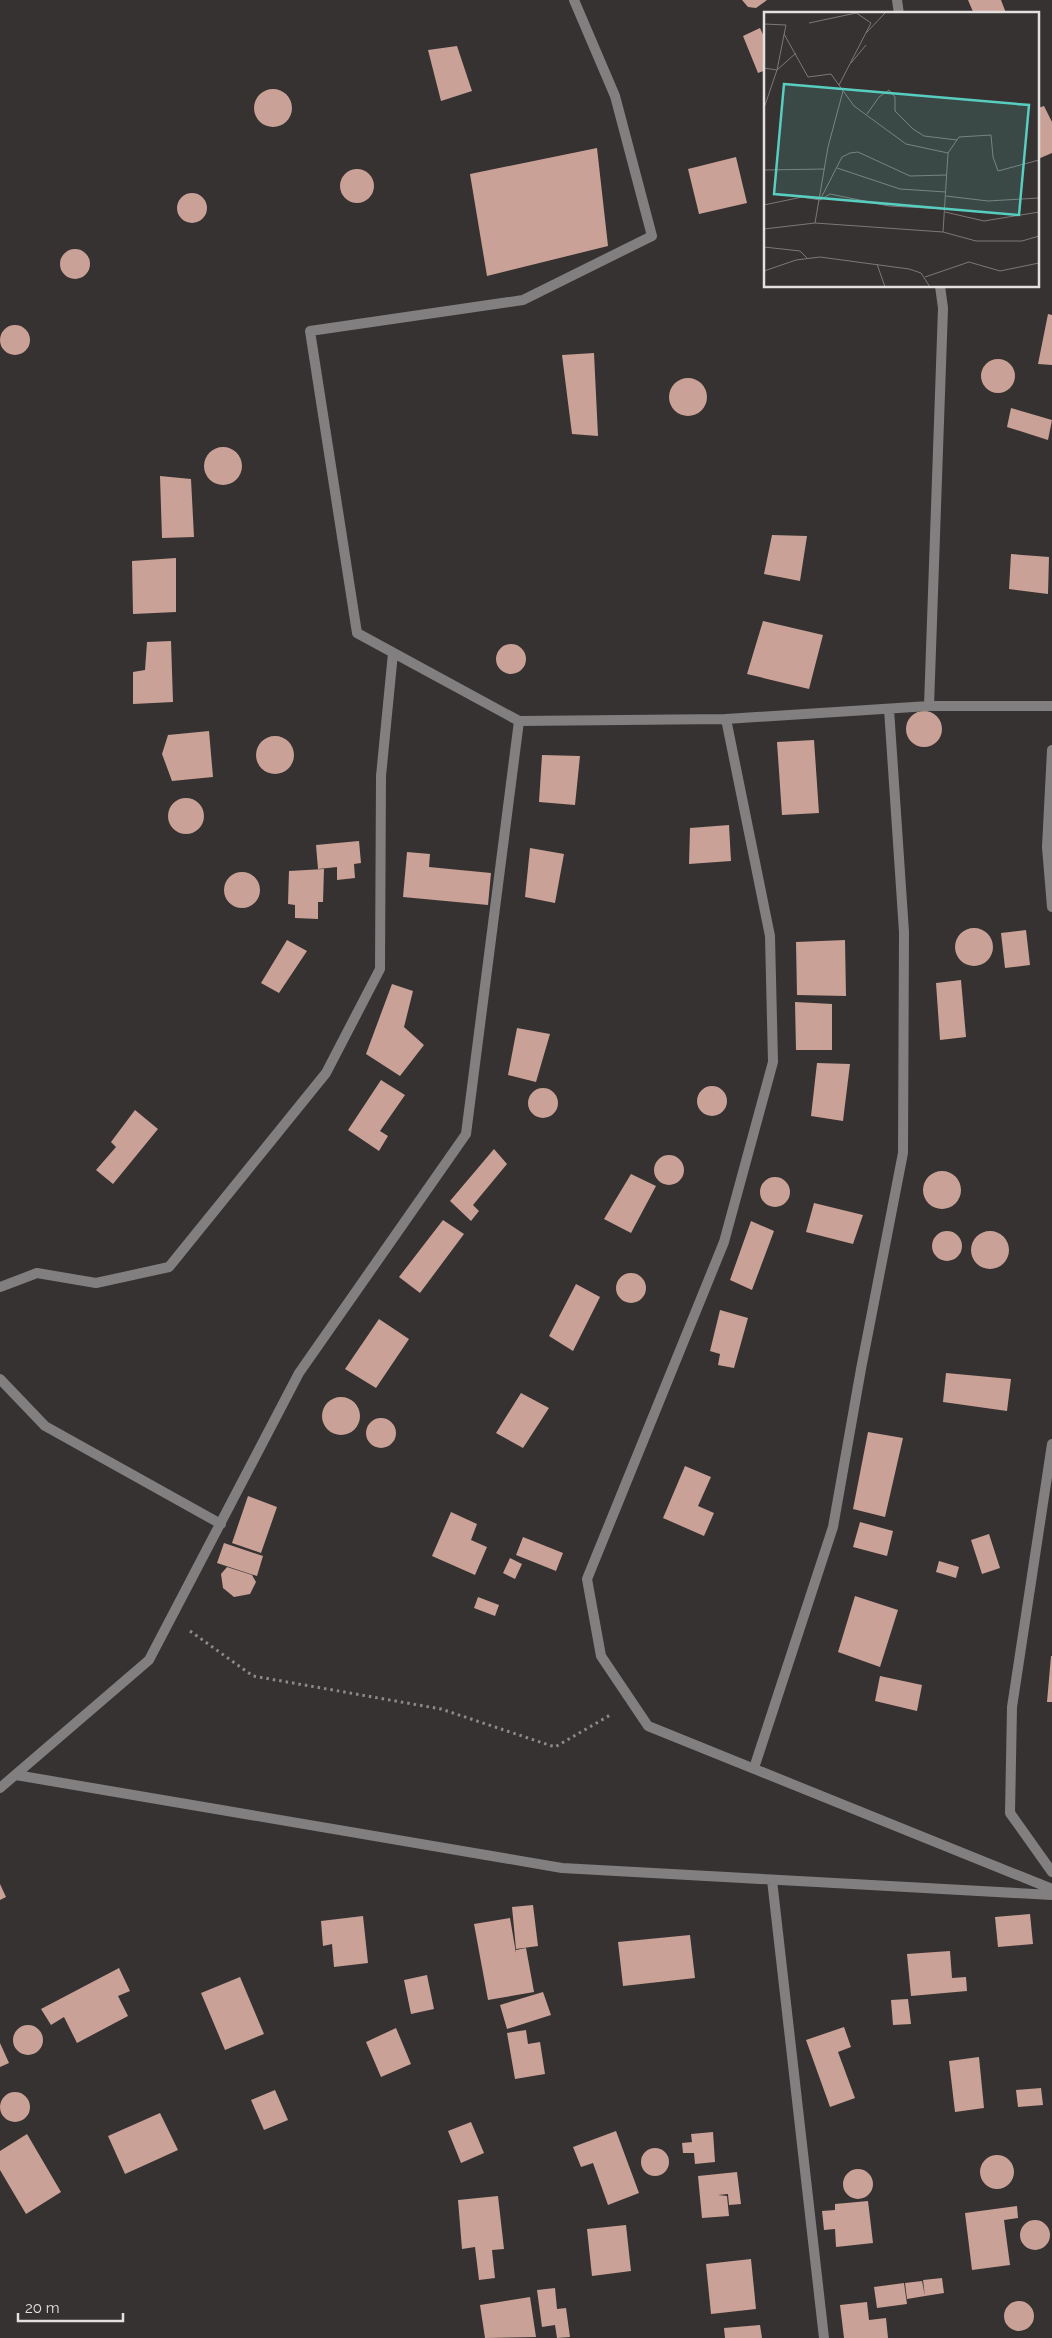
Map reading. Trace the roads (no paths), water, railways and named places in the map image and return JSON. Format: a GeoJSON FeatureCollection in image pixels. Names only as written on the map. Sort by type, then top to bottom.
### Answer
{"type":"FeatureCollection","features":[{"type":"Feature","properties":{"kind":"street"},"geometry":{"type":"LineString","coordinates":[[574,0],[615,96],[652,236],[523,300],[310,331],[357,633],[519,721],[726,719],[929,706],[1052,706]]}},
{"type":"Feature","properties":{"kind":"street"},"geometry":{"type":"LineString","coordinates":[[929,706],[943,308],[940,288]]}},
{"type":"Feature","properties":{"kind":"street"},"geometry":{"type":"LineString","coordinates":[[0,1287],[37,1273],[96,1283],[169,1267],[326,1073],[380,969],[382,776],[393,653]]}},
{"type":"Feature","properties":{"kind":"street"},"geometry":{"type":"LineString","coordinates":[[754,1768],[833,1527],[861,1369],[903,1153],[904,932],[888,709]]}},
{"type":"Feature","properties":{"kind":"street"},"geometry":{"type":"LineString","coordinates":[[726,719],[770,936],[773,1062],[724,1242],[587,1579],[601,1656],[648,1726],[1052,1889]]}},
{"type":"Feature","properties":{"kind":"street"},"geometry":{"type":"LineString","coordinates":[[0,1788],[149,1660],[299,1373],[466,1134],[519,721]]}},
{"type":"Feature","properties":{"kind":"street"},"geometry":{"type":"LineString","coordinates":[[1052,750],[1047,847],[1052,907]]}},
{"type":"Feature","properties":{"kind":"street"},"geometry":{"type":"LineString","coordinates":[[0,1379],[45,1426],[221,1524]]}},
{"type":"Feature","properties":{"kind":"street"},"geometry":{"type":"LineString","coordinates":[[1052,1444],[1012,1707],[1010,1812],[1052,1872]]}},
{"type":"Feature","properties":{"kind":"street"},"geometry":{"type":"LineString","coordinates":[[16,1775],[562,1868],[1052,1895]]}},
{"type":"Feature","properties":{"kind":"street"},"geometry":{"type":"LineString","coordinates":[[772,1880],[824,2338]]}}]}
